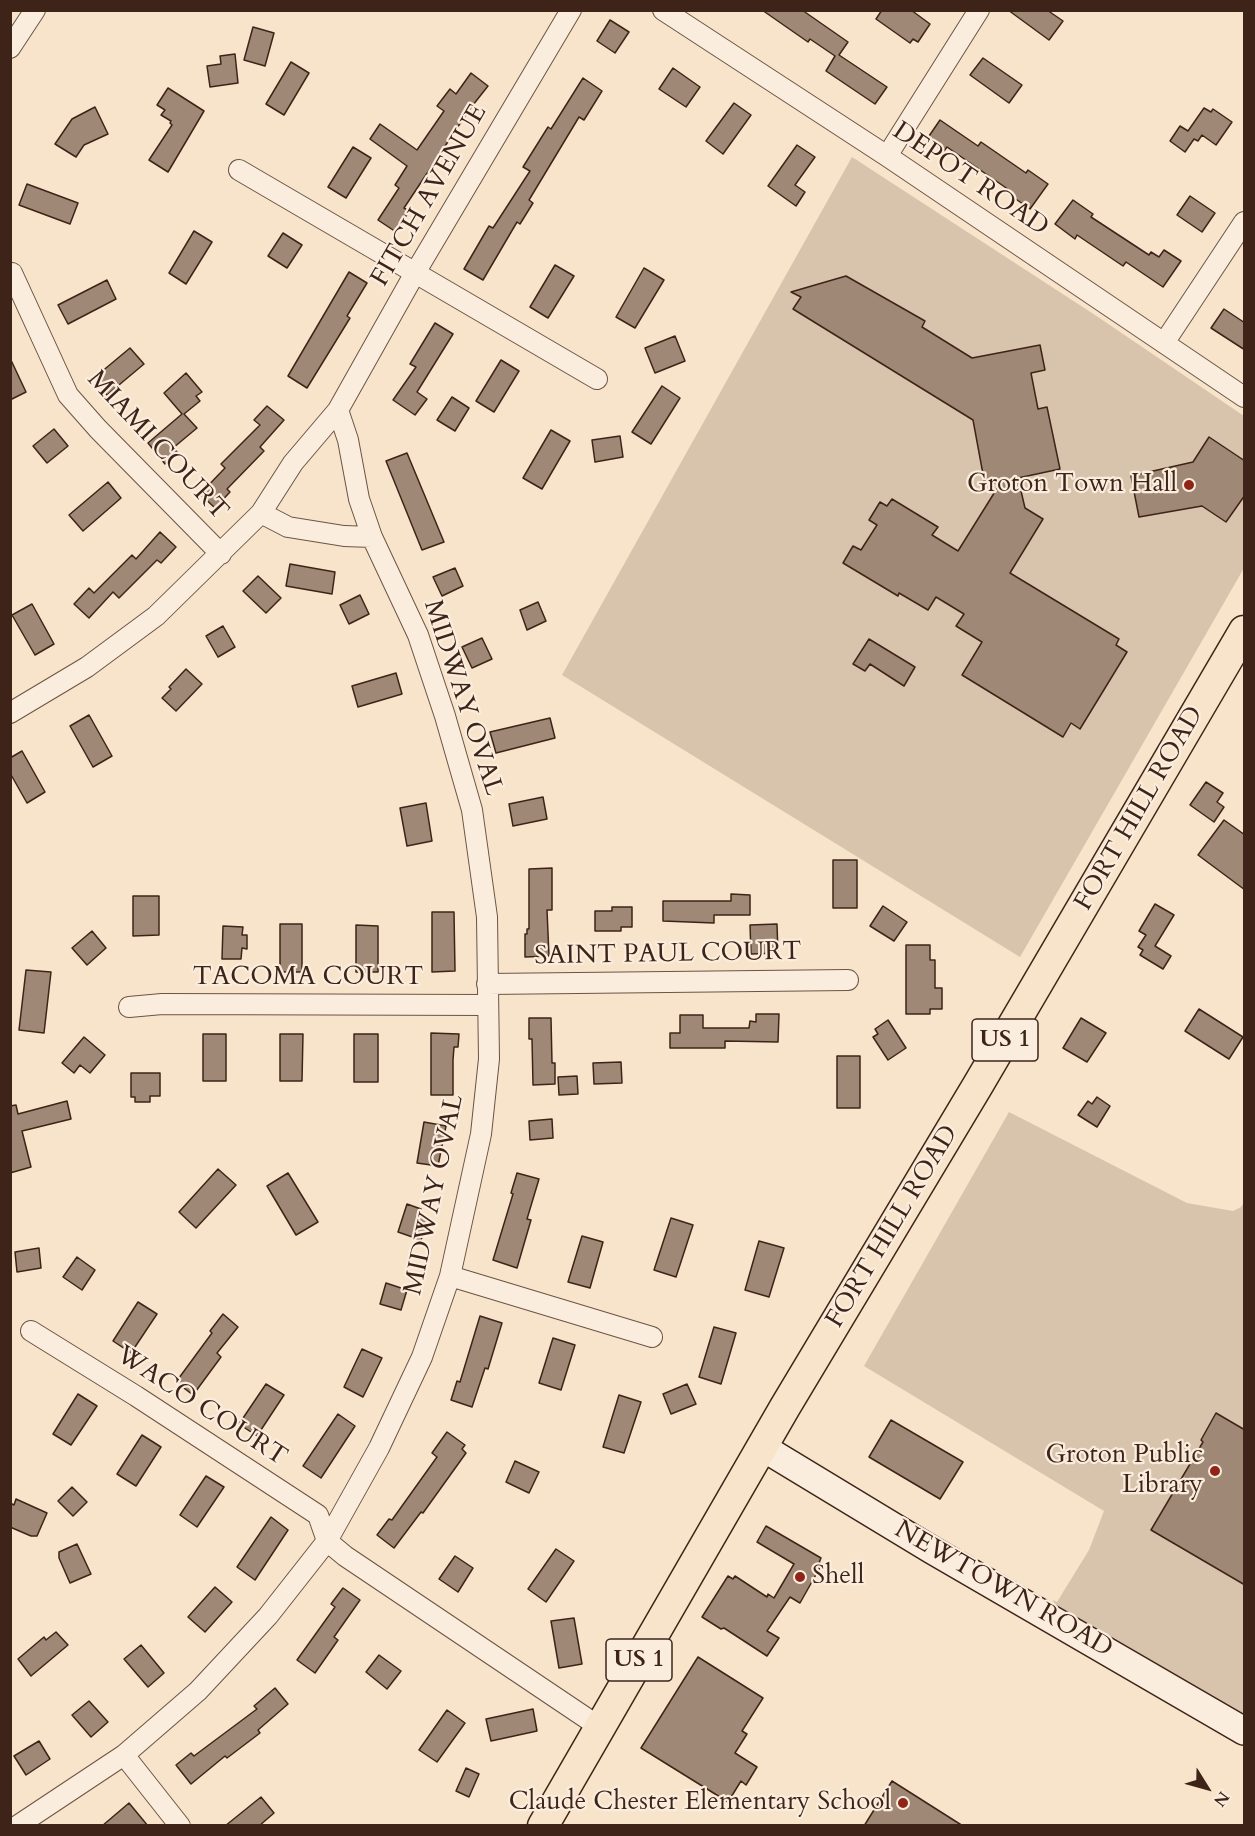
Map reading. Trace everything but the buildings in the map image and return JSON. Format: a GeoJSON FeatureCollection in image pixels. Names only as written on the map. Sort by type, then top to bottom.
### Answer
{"type":"FeatureCollection","features":[{"type":"Feature","properties":{"kind":"main road","name":"FORT HILL ROAD"},"geometry":{"type":"LineString","coordinates":[[543,1826],[762,1447],[1245,631]]}},
{"type":"Feature","properties":{"kind":"main road","name":"NEWTOWN ROAD"},"geometry":{"type":"LineString","coordinates":[[762,1447],[932,1550],[1245,1731]]}},
{"type":"Feature","properties":{"kind":"street"},"geometry":{"type":"LineString","coordinates":[[10,48],[35,10]]}},
{"type":"Feature","properties":{"kind":"street","name":"FITCH AVENUE"},"geometry":{"type":"LineString","coordinates":[[338,410],[415,273],[571,10]]}},
{"type":"Feature","properties":{"kind":"street","name":"DEPOT ROAD"},"geometry":{"type":"LineString","coordinates":[[663,10],[887,156],[1245,397]]}},
{"type":"Feature","properties":{"kind":"street"},"geometry":{"type":"LineString","coordinates":[[887,156],[979,10]]}},
{"type":"Feature","properties":{"kind":"street"},"geometry":{"type":"LineString","coordinates":[[239,170],[597,379]]}},
{"type":"Feature","properties":{"kind":"street"},"geometry":{"type":"LineString","coordinates":[[1164,343],[1245,222]]}},
{"type":"Feature","properties":{"kind":"street","name":"MIAMI COURT"},"geometry":{"type":"LineString","coordinates":[[12,273],[68,394],[98,429],[221,554]]}},
{"type":"Feature","properties":{"kind":"street"},"geometry":{"type":"LineString","coordinates":[[10,713],[87,666],[156,616],[261,513],[293,463],[338,410]]}},
{"type":"Feature","properties":{"kind":"street","name":"MIDWAY OVAL"},"geometry":{"type":"LineString","coordinates":[[17,1826],[124,1755],[198,1691],[268,1616],[327,1541],[379,1448],[422,1357],[450,1276],[481,1134],[489,1059],[487,917],[472,810],[446,716],[418,635],[372,537],[359,499],[348,440],[338,410]]}},
{"type":"Feature","properties":{"kind":"street"},"geometry":{"type":"LineString","coordinates":[[261,513],[288,527],[344,536],[372,537]]}},
{"type":"Feature","properties":{"kind":"street","name":"SAINT PAUL COURT"},"geometry":{"type":"LineString","coordinates":[[487,984],[848,980]]}},
{"type":"Feature","properties":{"kind":"street","name":"TACOMA COURT"},"geometry":{"type":"LineString","coordinates":[[129,1007],[162,1004],[488,1005]]}},
{"type":"Feature","properties":{"kind":"street"},"geometry":{"type":"LineString","coordinates":[[450,1276],[652,1337]]}},
{"type":"Feature","properties":{"kind":"street","name":"WACO COURT"},"geometry":{"type":"LineString","coordinates":[[32,1331],[318,1515],[327,1541]]}},
{"type":"Feature","properties":{"kind":"street"},"geometry":{"type":"LineString","coordinates":[[327,1541],[345,1556],[470,1642],[601,1728]]}},
{"type":"Feature","properties":{"kind":"street"},"geometry":{"type":"LineString","coordinates":[[124,1755],[180,1826]]}},
{"type":"Feature","properties":{"kind":"shaded area"},"geometry":{"type":"Polygon","coordinates":[[[852,157],[1095,315],[1244,416],[1244,568],[1020,957],[562,675],[852,157]]]}},
{"type":"Feature","properties":{"kind":"shaded area"},"geometry":{"type":"Polygon","coordinates":[[[1009,1112],[1187,1203],[1233,1211],[1244,1203],[1244,1731],[1055,1606],[1053,1600],[1057,1602],[1089,1550],[1104,1511],[864,1366],[1009,1112]]]}},
{"type":"Feature","properties":{"kind":"place","name":"Groton Town Hall"},"geometry":{"type":"Point","coordinates":[1189,485]}},
{"type":"Feature","properties":{"kind":"place","name":"Groton Public Library"},"geometry":{"type":"Point","coordinates":[1215,1471]}},
{"type":"Feature","properties":{"kind":"place","name":"Shell"},"geometry":{"type":"Point","coordinates":[800,1577]}},
{"type":"Feature","properties":{"kind":"place","name":"Claude Chester Elementary School"},"geometry":{"type":"Point","coordinates":[903,1803]}}]}
